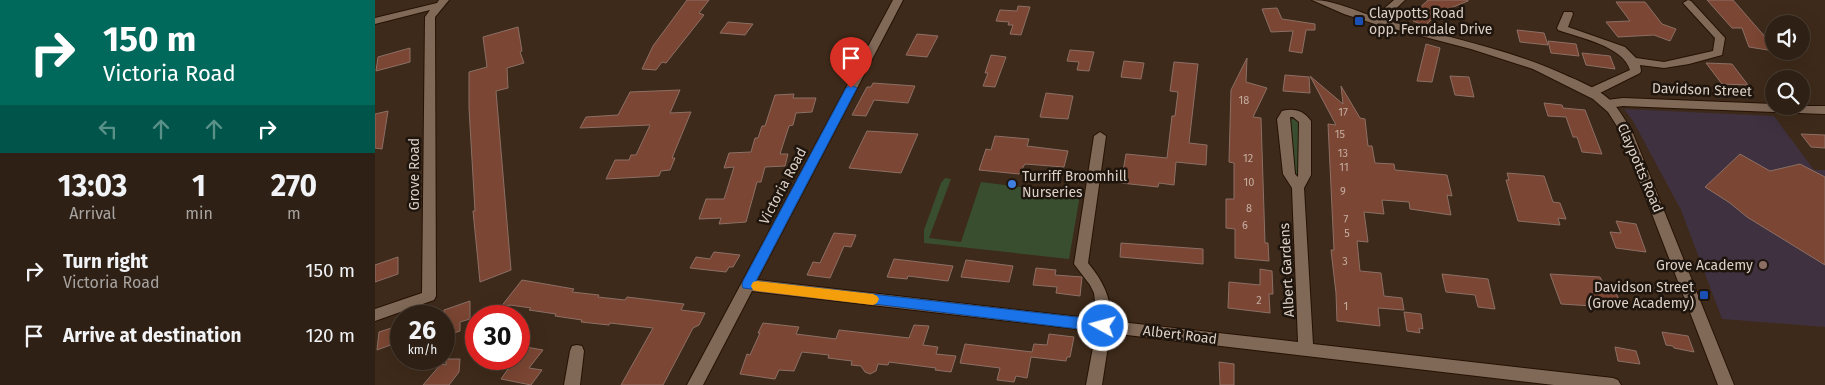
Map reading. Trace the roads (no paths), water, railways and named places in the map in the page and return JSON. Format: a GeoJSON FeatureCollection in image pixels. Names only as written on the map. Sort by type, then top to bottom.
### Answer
{"type":"FeatureCollection","features":[{"type":"Feature","properties":{"kind":"street","name":"Victoria Road"},"geometry":{"type":"LineString","coordinates":[[695,385],[898,0]]}},
{"type":"Feature","properties":{"kind":"street","name":"Claypotts Road"},"geometry":{"type":"LineString","coordinates":[[1317,0],[1339,10],[1378,23],[1519,58],[1553,72],[1592,92],[1607,104],[1617,115],[1626,131],[1726,385]]}},
{"type":"Feature","properties":{"kind":"street"},"geometry":{"type":"LineString","coordinates":[[1378,23],[1383,15],[1400,0]]}},
{"type":"Feature","properties":{"kind":"street"},"geometry":{"type":"LineString","coordinates":[[375,21],[441,2]]}},
{"type":"Feature","properties":{"kind":"street","name":"Grove Road"},"geometry":{"type":"LineString","coordinates":[[375,315],[429,296],[430,17],[441,2]]}},
{"type":"Feature","properties":{"kind":"street"},"geometry":{"type":"LineString","coordinates":[[1633,61],[1664,65],[1689,61],[1718,53],[1720,38],[1688,3]]}},
{"type":"Feature","properties":{"kind":"street"},"geometry":{"type":"LineString","coordinates":[[1568,14],[1563,28],[1621,48],[1633,61],[1636,70],[1592,92]]}},
{"type":"Feature","properties":{"kind":"street","name":"Davidson Street"},"geometry":{"type":"LineString","coordinates":[[1607,104],[1623,102],[1825,110]]}},
{"type":"Feature","properties":{"kind":"street","name":"Albert Gardens"},"geometry":{"type":"LineString","coordinates":[[1298,188],[1305,175],[1305,121],[1301,116],[1293,112],[1286,114],[1283,119],[1289,174],[1298,188],[1306,350]]}},
{"type":"Feature","properties":{"kind":"street"},"geometry":{"type":"LineString","coordinates":[[1094,385],[1103,326],[1103,307],[1096,282],[1081,264],[1101,136]]}},
{"type":"Feature","properties":{"kind":"street","name":"Albert Road"},"geometry":{"type":"LineString","coordinates":[[748,285],[1613,385]]}},
{"type":"Feature","properties":{"kind":"street"},"geometry":{"type":"LineString","coordinates":[[572,385],[577,352]]}},
{"type":"Feature","properties":{"kind":"place","name":"Claypotts Road opp. Ferndale Drive"},"geometry":{"type":"Point","coordinates":[1359,21]}},
{"type":"Feature","properties":{"kind":"place","name":"Turriff Broomhill Nurseries"},"geometry":{"type":"Point","coordinates":[1012,184]}},
{"type":"Feature","properties":{"kind":"place","name":"Grove Academy"},"geometry":{"type":"Point","coordinates":[1763,265]}},
{"type":"Feature","properties":{"kind":"place","name":"Davidson Street (Grove Academy)"},"geometry":{"type":"Point","coordinates":[1704,295]}}]}
